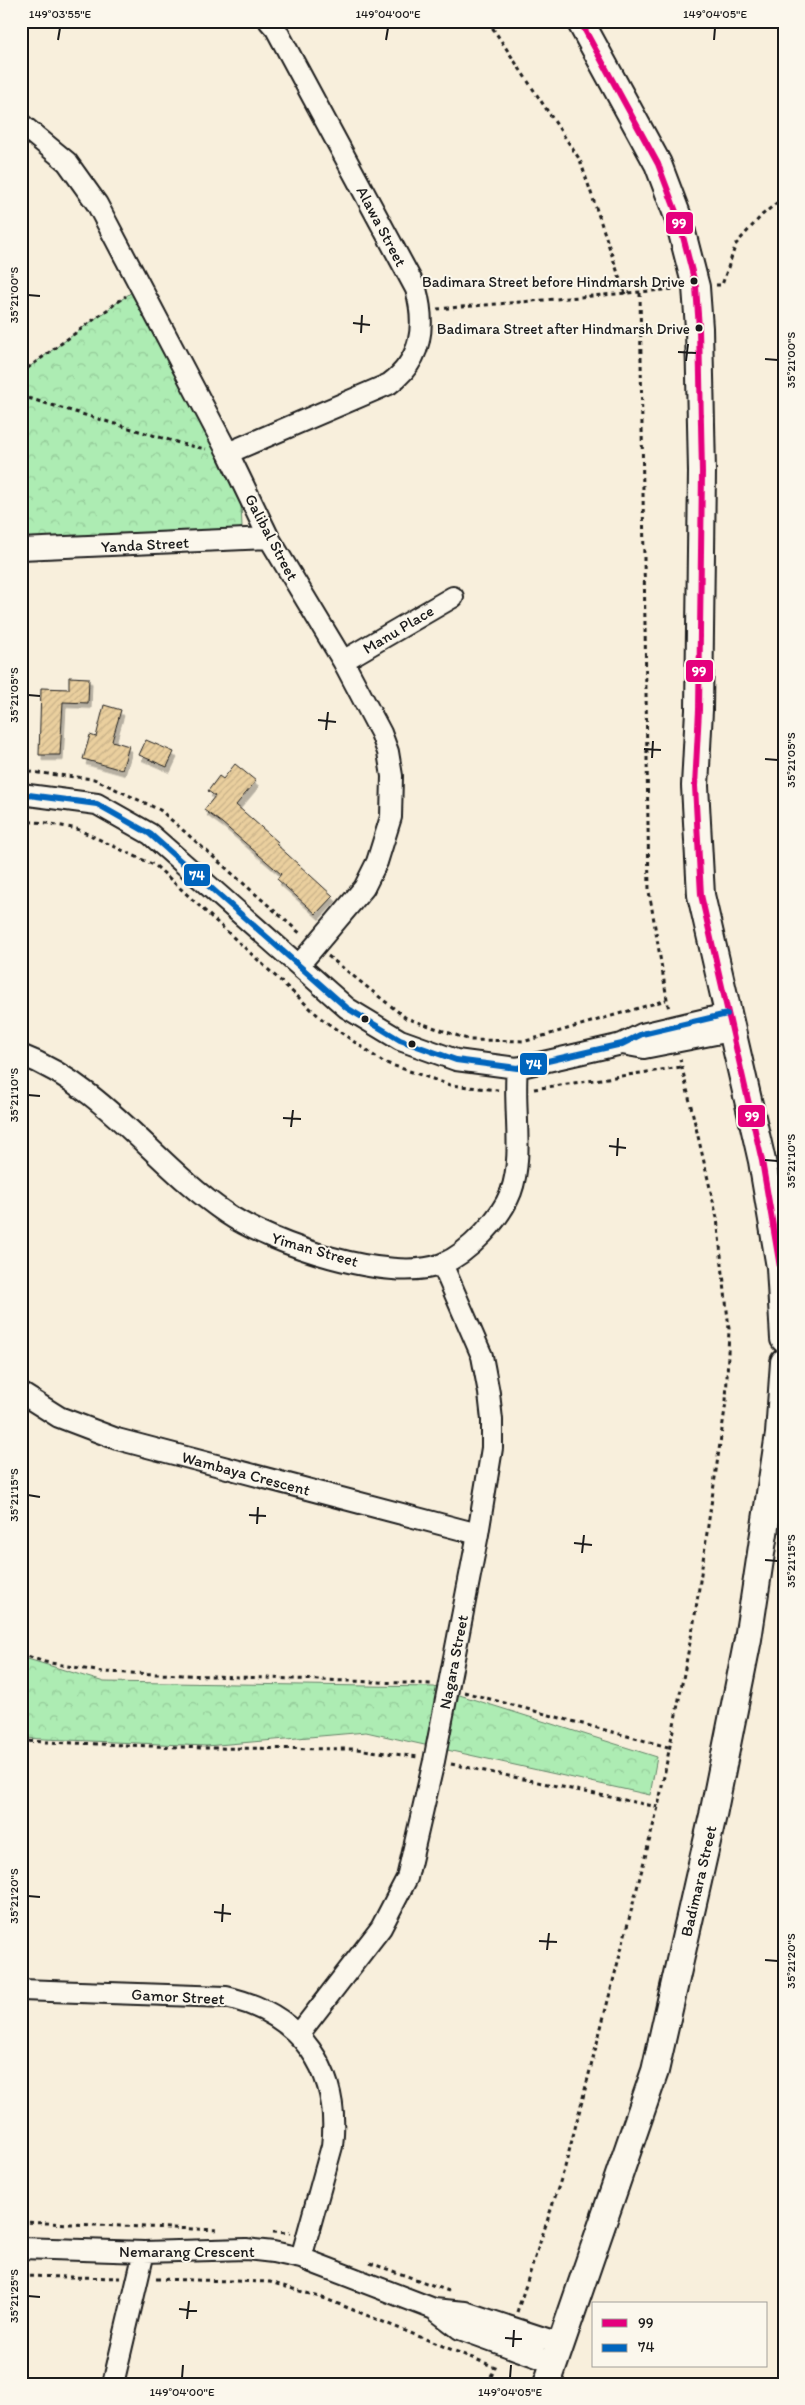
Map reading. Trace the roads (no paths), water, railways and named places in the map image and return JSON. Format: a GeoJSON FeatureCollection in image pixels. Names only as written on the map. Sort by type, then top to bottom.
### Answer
{"type":"FeatureCollection","features":[{"type":"Feature","properties":{"kind":"main road"},"geometry":{"type":"LineString","coordinates":[[580,21],[658,164],[678,217],[696,287],[700,328],[702,472],[699,710],[695,786],[701,895],[762,1161],[779,1257],[784,1339]]}},
{"type":"Feature","properties":{"kind":"main road","name":"Badimara Street"},"geometry":{"type":"LineString","coordinates":[[554,2364],[655,2071],[713,1816],[748,1639],[779,1434],[784,1362]]}},
{"type":"Feature","properties":{"kind":"street","name":"Alawa Street"},"geometry":{"type":"LineString","coordinates":[[228,453],[389,384],[402,374],[413,358],[420,341],[421,311],[416,289],[269,21]]}},
{"type":"Feature","properties":{"kind":"street","name":"Galibal Street"},"geometry":{"type":"LineString","coordinates":[[21,124],[67,162],[97,204],[228,453],[269,538],[343,661],[381,733],[388,752],[392,776],[391,817],[377,862],[364,888],[298,965]]}},
{"type":"Feature","properties":{"kind":"street","name":"Yanda Street"},"geometry":{"type":"LineString","coordinates":[[21,550],[269,538]]}},
{"type":"Feature","properties":{"kind":"street","name":"Manu Place"},"geometry":{"type":"LineString","coordinates":[[343,661],[453,597]]}},
{"type":"Feature","properties":{"kind":"street"},"geometry":{"type":"LineString","coordinates":[[21,794],[98,804],[150,834],[347,1008],[400,1040],[456,1060],[517,1068],[622,1044],[644,1048],[729,1022]]}},
{"type":"Feature","properties":{"kind":"street","name":"Yiman Street"},"geometry":{"type":"LineString","coordinates":[[21,1055],[46,1066],[85,1090],[204,1196],[246,1226],[269,1237],[307,1250],[356,1262],[405,1269],[442,1264],[488,1229],[498,1217],[512,1190],[517,1162],[514,1092],[517,1068]]}},
{"type":"Feature","properties":{"kind":"street","name":"Nagara Street"},"geometry":{"type":"LineString","coordinates":[[298,2034],[381,1928],[407,1878],[434,1761],[478,1534],[492,1448],[490,1402],[482,1356],[442,1264]]}},
{"type":"Feature","properties":{"kind":"street","name":"Wambaya Crescent"},"geometry":{"type":"LineString","coordinates":[[21,1393],[59,1417],[116,1439],[478,1534]]}},
{"type":"Feature","properties":{"kind":"street","name":"Gamor Street"},"geometry":{"type":"LineString","coordinates":[[21,1990],[226,1997],[239,2000],[272,2014],[298,2034],[313,2053],[328,2082],[332,2095],[334,2128],[332,2146],[301,2258]]}},
{"type":"Feature","properties":{"kind":"street","name":"Nemarang Crescent"},"geometry":{"type":"LineString","coordinates":[[21,2248],[144,2252],[246,2249],[301,2258],[434,2309],[460,2329],[554,2364]]}},
{"type":"Feature","properties":{"kind":"street"},"geometry":{"type":"LineString","coordinates":[[113,2384],[144,2252]]}},
{"type":"Feature","properties":{"kind":"place","name":"Badimara Street before Hindmarsh Drive"},"geometry":{"type":"Point","coordinates":[694,281]}},
{"type":"Feature","properties":{"kind":"place","name":"Badimara Street after Hindmarsh Drive"},"geometry":{"type":"Point","coordinates":[699,328]}}]}
